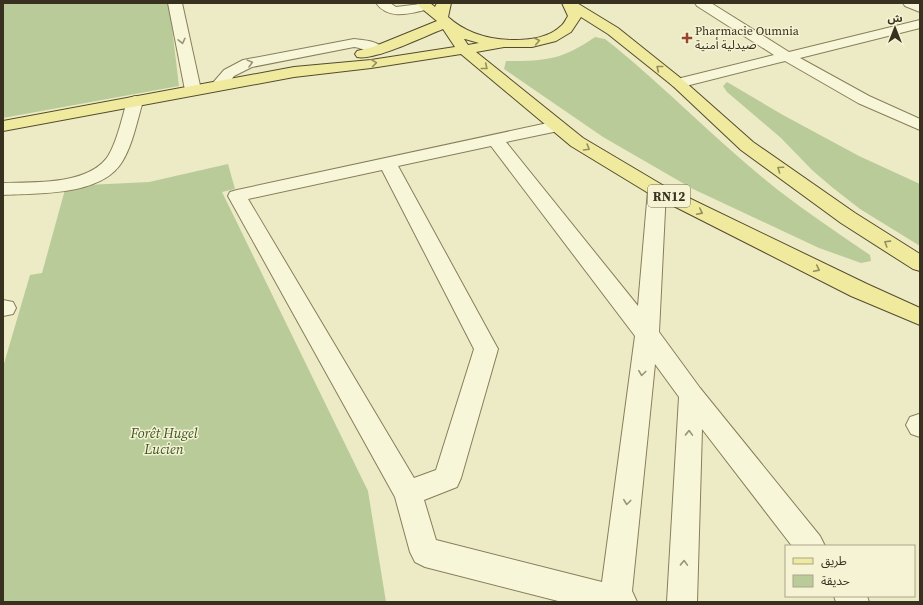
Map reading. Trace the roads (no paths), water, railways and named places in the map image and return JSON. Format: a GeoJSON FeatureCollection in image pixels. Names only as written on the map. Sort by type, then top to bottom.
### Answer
{"type":"FeatureCollection","features":[{"type":"Feature","properties":{"kind":"main road"},"geometry":{"type":"LineString","coordinates":[[444,3],[442,7],[445,23]]}},
{"type":"Feature","properties":{"kind":"main road"},"geometry":{"type":"LineString","coordinates":[[3,126],[294,72],[500,44],[537,42],[565,31],[572,24],[575,16],[569,3]]}},
{"type":"Feature","properties":{"kind":"main road"},"geometry":{"type":"LineString","coordinates":[[569,3],[613,31],[678,83],[747,146],[848,218],[920,264]]}},
{"type":"Feature","properties":{"kind":"main road","name":"RN12"},"geometry":{"type":"LineString","coordinates":[[423,4],[445,23],[464,50],[577,142],[657,190],[859,290],[920,317]]}},
{"type":"Feature","properties":{"kind":"main road"},"geometry":{"type":"LineString","coordinates":[[294,72],[378,50],[445,23],[470,36],[500,44]]}},
{"type":"Feature","properties":{"kind":"street"},"geometry":{"type":"LineString","coordinates":[[175,3],[193,90]]}},
{"type":"Feature","properties":{"kind":"street"},"geometry":{"type":"LineString","coordinates":[[382,3],[390,10],[398,11],[404,11],[423,4]]}},
{"type":"Feature","properties":{"kind":"street"},"geometry":{"type":"LineString","coordinates":[[702,3],[787,57],[859,97],[920,125]]}},
{"type":"Feature","properties":{"kind":"street"},"geometry":{"type":"LineString","coordinates":[[910,3],[920,8]]}},
{"type":"Feature","properties":{"kind":"street"},"geometry":{"type":"LineString","coordinates":[[678,83],[920,24]]}},
{"type":"Feature","properties":{"kind":"street"},"geometry":{"type":"LineString","coordinates":[[219,85],[228,73],[248,63],[354,43],[364,44],[378,50]]}},
{"type":"Feature","properties":{"kind":"street"},"geometry":{"type":"LineString","coordinates":[[3,189],[75,183],[92,177],[106,169],[116,156],[135,101]]}},
{"type":"Feature","properties":{"kind":"street"},"geometry":{"type":"LineString","coordinates":[[557,126],[237,196],[408,493],[425,552],[618,601],[647,334],[657,190]]}},
{"type":"Feature","properties":{"kind":"street"},"geometry":{"type":"LineString","coordinates":[[496,140],[647,334],[691,395],[809,545]]}},
{"type":"Feature","properties":{"kind":"street"},"geometry":{"type":"LineString","coordinates":[[387,162],[486,349],[447,478],[408,493]]}},
{"type":"Feature","properties":{"kind":"street"},"geometry":{"type":"LineString","coordinates":[[682,602],[691,395]]}},
{"type":"Feature","properties":{"kind":"place","name":"Pharmacie Oumnia صيدلية أمنية"},"geometry":{"type":"Point","coordinates":[687,38]}},
{"type":"Feature","properties":{"kind":"park label","name":"Forêt Hugel Lucien"},"geometry":{"type":"Point","coordinates":[164,442]}}]}
